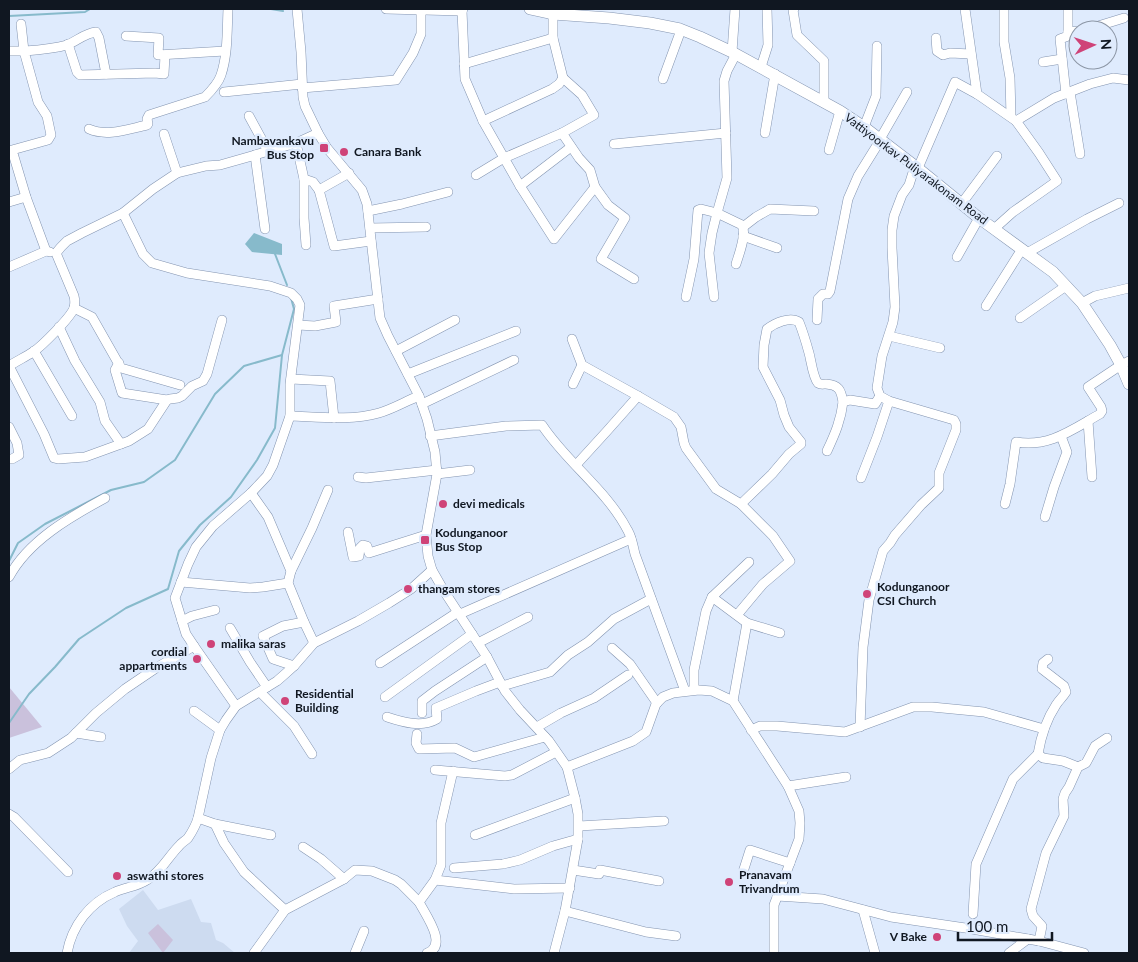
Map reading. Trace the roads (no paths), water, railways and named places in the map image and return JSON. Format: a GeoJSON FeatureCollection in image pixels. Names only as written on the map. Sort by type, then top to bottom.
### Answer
{"type":"FeatureCollection","features":[{"type":"Feature","properties":{"kind":"main road","name":"Vattiyoorkav Puliyarakonam Road"},"geometry":{"type":"LineString","coordinates":[[530,9],[553,14],[609,14],[681,30],[734,53],[840,111],[864,126],[979,218],[1053,272],[1082,303],[1110,345],[1125,363],[1128,380]]}},
{"type":"Feature","properties":{"kind":"street"},"geometry":{"type":"LineString","coordinates":[[88,129],[96,132],[115,132],[147,125],[149,115],[205,97],[212,91],[221,76],[228,9]]}},
{"type":"Feature","properties":{"kind":"street"},"geometry":{"type":"LineString","coordinates":[[297,9],[303,97],[318,134],[362,190],[368,211],[380,318],[408,374],[427,419],[437,472],[426,535],[428,556],[432,570],[487,657],[501,684],[567,767],[575,798],[579,826],[570,888],[554,953]]}},
{"type":"Feature","properties":{"kind":"street"},"geometry":{"type":"LineString","coordinates":[[386,9],[462,10],[465,79],[483,121],[520,186],[554,239],[595,187]]}},
{"type":"Feature","properties":{"kind":"street"},"geometry":{"type":"LineString","coordinates":[[224,92],[396,80],[414,53],[421,34],[421,9]]}},
{"type":"Feature","properties":{"kind":"street"},"geometry":{"type":"LineString","coordinates":[[714,297],[709,253],[712,233],[727,178],[724,81],[734,53],[735,9]]}},
{"type":"Feature","properties":{"kind":"street"},"geometry":{"type":"LineString","coordinates":[[761,67],[768,45],[767,9]]}},
{"type":"Feature","properties":{"kind":"street"},"geometry":{"type":"LineString","coordinates":[[794,9],[797,35],[824,61],[824,102]]}},
{"type":"Feature","properties":{"kind":"street"},"geometry":{"type":"LineString","coordinates":[[965,9],[977,94]]}},
{"type":"Feature","properties":{"kind":"street"},"geometry":{"type":"LineString","coordinates":[[1004,9],[1004,42],[1010,78],[1013,119]]}},
{"type":"Feature","properties":{"kind":"street"},"geometry":{"type":"LineString","coordinates":[[476,175],[504,158],[562,133],[594,115],[582,95],[563,78],[552,38],[553,14]]}},
{"type":"Feature","properties":{"kind":"street"},"geometry":{"type":"LineString","coordinates":[[1118,20],[1124,18]]}},
{"type":"Feature","properties":{"kind":"street"},"geometry":{"type":"LineString","coordinates":[[21,24],[24,51],[38,102],[47,116],[51,135],[48,140],[11,153],[46,251]]}},
{"type":"Feature","properties":{"kind":"street"},"geometry":{"type":"LineString","coordinates":[[663,79],[681,30]]}},
{"type":"Feature","properties":{"kind":"street"},"geometry":{"type":"LineString","coordinates":[[9,51],[52,48],[68,44],[93,32],[97,33],[106,74]]}},
{"type":"Feature","properties":{"kind":"street"},"geometry":{"type":"LineString","coordinates":[[126,36],[159,38],[158,54],[225,51]]}},
{"type":"Feature","properties":{"kind":"street"},"geometry":{"type":"LineString","coordinates":[[1068,36],[1060,39],[1062,59],[1080,154]]}},
{"type":"Feature","properties":{"kind":"street"},"geometry":{"type":"LineString","coordinates":[[464,64],[552,38]]}},
{"type":"Feature","properties":{"kind":"street"},"geometry":{"type":"LineString","coordinates":[[936,38],[937,51],[943,55],[950,53],[971,54]]}},
{"type":"Feature","properties":{"kind":"street"},"geometry":{"type":"LineString","coordinates":[[68,44],[78,74],[164,74],[165,55]]}},
{"type":"Feature","properties":{"kind":"street"},"geometry":{"type":"LineString","coordinates":[[864,126],[876,96],[876,46]]}},
{"type":"Feature","properties":{"kind":"street"},"geometry":{"type":"LineString","coordinates":[[1043,62],[1062,59]]}},
{"type":"Feature","properties":{"kind":"street"},"geometry":{"type":"LineString","coordinates":[[765,133],[775,74]]}},
{"type":"Feature","properties":{"kind":"street"},"geometry":{"type":"LineString","coordinates":[[483,121],[552,89],[563,78]]}},
{"type":"Feature","properties":{"kind":"street"},"geometry":{"type":"LineString","coordinates":[[1013,119],[1054,98],[1090,84],[1113,78],[1129,80]]}},
{"type":"Feature","properties":{"kind":"street"},"geometry":{"type":"LineString","coordinates":[[860,727],[864,638],[870,600],[883,551],[921,505],[939,488],[939,473],[956,430],[954,420],[889,401],[880,396],[876,388],[895,307],[892,248],[894,216],[954,82],[977,94],[1013,119],[1039,153],[1056,181],[1013,212],[994,229]]}},
{"type":"Feature","properties":{"kind":"street"},"geometry":{"type":"LineString","coordinates":[[817,320],[818,299],[830,291],[848,199],[858,176],[907,92]]}},
{"type":"Feature","properties":{"kind":"street"},"geometry":{"type":"LineString","coordinates":[[829,150],[840,111]]}},
{"type":"Feature","properties":{"kind":"street"},"geometry":{"type":"LineString","coordinates":[[249,116],[268,151]]}},
{"type":"Feature","properties":{"kind":"street"},"geometry":{"type":"LineString","coordinates":[[562,133],[579,158],[590,170],[595,187],[608,205],[626,218],[601,259],[634,279]]}},
{"type":"Feature","properties":{"kind":"street"},"geometry":{"type":"LineString","coordinates":[[614,144],[726,133]]}},
{"type":"Feature","properties":{"kind":"street"},"geometry":{"type":"LineString","coordinates":[[164,134],[177,173]]}},
{"type":"Feature","properties":{"kind":"street"},"geometry":{"type":"LineString","coordinates":[[56,253],[67,241],[123,213],[177,173],[206,166],[220,165],[296,143],[318,134]]}},
{"type":"Feature","properties":{"kind":"street"},"geometry":{"type":"LineString","coordinates":[[296,143],[304,179],[306,245]]}},
{"type":"Feature","properties":{"kind":"street"},"geometry":{"type":"LineString","coordinates":[[520,186],[571,147]]}},
{"type":"Feature","properties":{"kind":"street"},"geometry":{"type":"LineString","coordinates":[[255,155],[265,229]]}},
{"type":"Feature","properties":{"kind":"street"},"geometry":{"type":"LineString","coordinates":[[962,204],[997,156]]}},
{"type":"Feature","properties":{"kind":"street"},"geometry":{"type":"LineString","coordinates":[[319,190],[350,174]]}},
{"type":"Feature","properties":{"kind":"street"},"geometry":{"type":"LineString","coordinates":[[304,179],[314,182],[319,190],[334,246],[371,241]]}},
{"type":"Feature","properties":{"kind":"street"},"geometry":{"type":"LineString","coordinates":[[368,211],[448,192]]}},
{"type":"Feature","properties":{"kind":"street"},"geometry":{"type":"LineString","coordinates":[[9,202],[26,197]]}},
{"type":"Feature","properties":{"kind":"street"},"geometry":{"type":"LineString","coordinates":[[986,306],[1025,251],[1119,203]]}},
{"type":"Feature","properties":{"kind":"street"},"geometry":{"type":"LineString","coordinates":[[736,264],[743,231],[756,217],[770,209],[814,211]]}},
{"type":"Feature","properties":{"kind":"street"},"geometry":{"type":"LineString","coordinates":[[686,297],[694,259],[698,210],[717,213],[743,231],[777,248]]}},
{"type":"Feature","properties":{"kind":"street"},"geometry":{"type":"LineString","coordinates":[[123,213],[143,254],[152,263],[187,273],[270,286],[294,294],[299,302],[300,308],[291,379],[290,416],[271,470],[251,493],[213,526],[201,540],[188,564],[175,598],[186,634],[236,706]]}},
{"type":"Feature","properties":{"kind":"street"},"geometry":{"type":"LineString","coordinates":[[957,257],[979,218]]}},
{"type":"Feature","properties":{"kind":"street"},"geometry":{"type":"LineString","coordinates":[[370,228],[426,227]]}},
{"type":"Feature","properties":{"kind":"street"},"geometry":{"type":"LineString","coordinates":[[9,267],[46,251],[56,253]]}},
{"type":"Feature","properties":{"kind":"street"},"geometry":{"type":"LineString","coordinates":[[56,253],[74,296],[74,308],[59,327],[34,351],[9,366],[55,459],[84,457],[139,436],[148,429],[167,400]]}},
{"type":"Feature","properties":{"kind":"street"},"geometry":{"type":"LineString","coordinates":[[1020,318],[1066,286]]}},
{"type":"Feature","properties":{"kind":"street"},"geometry":{"type":"LineString","coordinates":[[1082,303],[1095,296],[1129,288]]}},
{"type":"Feature","properties":{"kind":"street"},"geometry":{"type":"LineString","coordinates":[[298,325],[316,326],[336,322],[334,306],[378,299]]}},
{"type":"Feature","properties":{"kind":"street"},"geometry":{"type":"LineString","coordinates":[[74,308],[92,317],[121,368],[180,385]]}},
{"type":"Feature","properties":{"kind":"street"},"geometry":{"type":"LineString","coordinates":[[119,363],[116,370],[122,393],[167,400],[178,398],[192,386],[206,378],[222,320]]}},
{"type":"Feature","properties":{"kind":"street"},"geometry":{"type":"LineString","coordinates":[[396,351],[455,320]]}},
{"type":"Feature","properties":{"kind":"street"},"geometry":{"type":"LineString","coordinates":[[741,504],[801,444],[789,427],[780,400],[763,367],[766,329],[774,325],[790,320],[799,322],[817,381],[821,384],[834,385],[842,393],[842,414],[827,451]]}},
{"type":"Feature","properties":{"kind":"street"},"geometry":{"type":"LineString","coordinates":[[59,327],[75,361],[100,402],[106,421],[121,444]]}},
{"type":"Feature","properties":{"kind":"street"},"geometry":{"type":"LineString","coordinates":[[408,374],[516,331]]}},
{"type":"Feature","properties":{"kind":"street"},"geometry":{"type":"LineString","coordinates":[[888,336],[940,348]]}},
{"type":"Feature","properties":{"kind":"street"},"geometry":{"type":"LineString","coordinates":[[572,339],[582,364],[674,417],[681,427],[686,448],[716,489],[741,504],[773,536],[790,562],[763,584],[737,615]]}},
{"type":"Feature","properties":{"kind":"street"},"geometry":{"type":"LineString","coordinates":[[34,351],[72,416]]}},
{"type":"Feature","properties":{"kind":"street"},"geometry":{"type":"LineString","coordinates":[[290,416],[334,418],[362,417],[381,413],[420,400],[514,360]]}},
{"type":"Feature","properties":{"kind":"street"},"geometry":{"type":"LineString","coordinates":[[1005,504],[1016,442],[1026,444],[1061,436],[1100,414],[1102,411],[1101,407],[1088,387],[1125,363]]}},
{"type":"Feature","properties":{"kind":"street"},"geometry":{"type":"LineString","coordinates":[[574,384],[582,364]]}},
{"type":"Feature","properties":{"kind":"street"},"geometry":{"type":"LineString","coordinates":[[291,379],[330,381],[334,418]]}},
{"type":"Feature","properties":{"kind":"street"},"geometry":{"type":"LineString","coordinates":[[576,465],[638,396]]}},
{"type":"Feature","properties":{"kind":"street"},"geometry":{"type":"LineString","coordinates":[[843,402],[850,400],[875,404],[880,396]]}},
{"type":"Feature","properties":{"kind":"street"},"geometry":{"type":"LineString","coordinates":[[861,478],[889,401]]}},
{"type":"Feature","properties":{"kind":"street"},"geometry":{"type":"LineString","coordinates":[[1088,421],[1092,478]]}},
{"type":"Feature","properties":{"kind":"street"},"geometry":{"type":"LineString","coordinates":[[430,436],[506,426],[542,425],[551,439],[611,504],[629,532],[651,599],[690,691]]}},
{"type":"Feature","properties":{"kind":"street"},"geometry":{"type":"LineString","coordinates":[[9,427],[17,443],[19,455],[9,459]]}},
{"type":"Feature","properties":{"kind":"street"},"geometry":{"type":"LineString","coordinates":[[1045,517],[1067,452],[1061,436]]}},
{"type":"Feature","properties":{"kind":"street"},"geometry":{"type":"LineString","coordinates":[[358,477],[470,470]]}},
{"type":"Feature","properties":{"kind":"street"},"geometry":{"type":"LineString","coordinates":[[314,642],[288,583],[291,571],[328,490]]}},
{"type":"Feature","properties":{"kind":"street"},"geometry":{"type":"LineString","coordinates":[[251,493],[268,517],[291,571]]}},
{"type":"Feature","properties":{"kind":"street"},"geometry":{"type":"LineString","coordinates":[[9,577],[18,562],[42,539],[77,513],[105,498]]}},
{"type":"Feature","properties":{"kind":"street"},"geometry":{"type":"LineString","coordinates":[[348,532],[353,557],[359,556],[360,548],[363,545],[367,546],[368,553],[426,535]]}},
{"type":"Feature","properties":{"kind":"street"},"geometry":{"type":"LineString","coordinates":[[380,663],[459,613],[631,539]]}},
{"type":"Feature","properties":{"kind":"street"},"geometry":{"type":"LineString","coordinates":[[690,691],[706,611],[712,598],[749,562]]}},
{"type":"Feature","properties":{"kind":"street"},"geometry":{"type":"LineString","coordinates":[[67,953],[69,940],[87,910],[116,891],[136,886],[149,879],[187,838],[198,818],[211,758],[220,730],[236,706],[277,681],[294,666],[314,642],[358,621],[389,603],[411,589],[432,570]]}},
{"type":"Feature","properties":{"kind":"street"},"geometry":{"type":"LineString","coordinates":[[180,582],[250,588],[288,583]]}},
{"type":"Feature","properties":{"kind":"street"},"geometry":{"type":"LineString","coordinates":[[712,598],[747,623],[780,633]]}},
{"type":"Feature","properties":{"kind":"street"},"geometry":{"type":"LineString","coordinates":[[387,717],[424,724],[436,719],[436,708],[476,691],[550,672],[568,655],[588,642],[614,620],[651,599]]}},
{"type":"Feature","properties":{"kind":"street"},"geometry":{"type":"LineString","coordinates":[[182,621],[192,616],[215,610]]}},
{"type":"Feature","properties":{"kind":"street"},"geometry":{"type":"LineString","coordinates":[[478,643],[528,617]]}},
{"type":"Feature","properties":{"kind":"street"},"geometry":{"type":"LineString","coordinates":[[294,666],[274,659],[263,636],[283,626],[304,622]]}},
{"type":"Feature","properties":{"kind":"street"},"geometry":{"type":"LineString","coordinates":[[733,701],[747,623]]}},
{"type":"Feature","properties":{"kind":"street"},"geometry":{"type":"LineString","coordinates":[[230,628],[263,689],[294,726],[312,754]]}},
{"type":"Feature","properties":{"kind":"street"},"geometry":{"type":"LineString","coordinates":[[385,697],[472,634]]}},
{"type":"Feature","properties":{"kind":"street"},"geometry":{"type":"LineString","coordinates":[[9,769],[20,760],[48,753],[71,738],[96,713],[125,689],[194,646]]}},
{"type":"Feature","properties":{"kind":"street"},"geometry":{"type":"LineString","coordinates":[[612,648],[630,664],[657,703]]}},
{"type":"Feature","properties":{"kind":"street"},"geometry":{"type":"LineString","coordinates":[[422,713],[422,701],[487,657]]}},
{"type":"Feature","properties":{"kind":"street"},"geometry":{"type":"LineString","coordinates":[[973,914],[976,864],[1013,779],[1038,754],[1042,733],[1056,705],[1066,692],[1064,686],[1042,669],[1043,663],[1048,659]]}},
{"type":"Feature","properties":{"kind":"street"},"geometry":{"type":"LineString","coordinates":[[537,728],[561,713],[594,698],[628,675]]}},
{"type":"Feature","properties":{"kind":"street"},"geometry":{"type":"LineString","coordinates":[[567,767],[633,741],[646,732],[657,703],[663,697],[673,693],[712,691],[733,701],[788,786],[798,805],[799,839],[774,908],[774,953]]}},
{"type":"Feature","properties":{"kind":"street"},"geometry":{"type":"LineString","coordinates":[[751,730],[760,726],[769,726],[845,732],[913,707],[984,712],[1044,729]]}},
{"type":"Feature","properties":{"kind":"street"},"geometry":{"type":"LineString","coordinates":[[194,711],[220,730]]}},
{"type":"Feature","properties":{"kind":"street"},"geometry":{"type":"LineString","coordinates":[[76,733],[101,737]]}},
{"type":"Feature","properties":{"kind":"street"},"geometry":{"type":"LineString","coordinates":[[417,734],[416,743],[419,749],[455,748],[474,757],[545,737]]}},
{"type":"Feature","properties":{"kind":"street"},"geometry":{"type":"LineString","coordinates":[[1040,941],[1042,926],[1033,916],[1031,909],[1046,853],[1064,816],[1064,796],[1078,767],[1086,763],[1095,746],[1107,738]]}},
{"type":"Feature","properties":{"kind":"street"},"geometry":{"type":"LineString","coordinates":[[435,770],[505,776],[556,752]]}},
{"type":"Feature","properties":{"kind":"street"},"geometry":{"type":"LineString","coordinates":[[1038,754],[1043,758],[1063,761],[1078,767]]}},
{"type":"Feature","properties":{"kind":"street"},"geometry":{"type":"LineString","coordinates":[[419,902],[435,880],[441,865],[441,823],[453,771]]}},
{"type":"Feature","properties":{"kind":"street"},"geometry":{"type":"LineString","coordinates":[[788,786],[846,776]]}},
{"type":"Feature","properties":{"kind":"street"},"geometry":{"type":"LineString","coordinates":[[475,835],[575,798]]}},
{"type":"Feature","properties":{"kind":"street"},"geometry":{"type":"LineString","coordinates":[[9,814],[68,872]]}},
{"type":"Feature","properties":{"kind":"street"},"geometry":{"type":"LineString","coordinates":[[198,818],[215,824],[271,835]]}},
{"type":"Feature","properties":{"kind":"street"},"geometry":{"type":"LineString","coordinates":[[579,826],[664,821]]}},
{"type":"Feature","properties":{"kind":"street"},"geometry":{"type":"LineString","coordinates":[[215,824],[224,844],[244,872],[285,910]]}},
{"type":"Feature","properties":{"kind":"street"},"geometry":{"type":"LineString","coordinates":[[454,868],[503,864],[520,860],[552,846],[578,840]]}},
{"type":"Feature","properties":{"kind":"street"},"geometry":{"type":"LineString","coordinates":[[303,847],[321,859],[344,879]]}},
{"type":"Feature","properties":{"kind":"street"},"geometry":{"type":"LineString","coordinates":[[743,872],[750,850],[790,863]]}},
{"type":"Feature","properties":{"kind":"street"},"geometry":{"type":"LineString","coordinates":[[254,953],[285,910],[344,879],[355,870],[372,871],[384,875],[401,884],[419,902],[436,935],[436,947],[434,951],[427,953]]}},
{"type":"Feature","properties":{"kind":"street"},"geometry":{"type":"LineString","coordinates":[[573,870],[599,874],[600,870],[659,881]]}},
{"type":"Feature","properties":{"kind":"street"},"geometry":{"type":"LineString","coordinates":[[435,880],[514,889],[570,888]]}},
{"type":"Feature","properties":{"kind":"street"},"geometry":{"type":"LineString","coordinates":[[777,896],[823,899],[891,917],[1040,941],[1084,953]]}},
{"type":"Feature","properties":{"kind":"street"},"geometry":{"type":"LineString","coordinates":[[863,910],[875,953]]}},
{"type":"Feature","properties":{"kind":"street"},"geometry":{"type":"LineString","coordinates":[[565,911],[646,932],[676,936]]}},
{"type":"Feature","properties":{"kind":"street"},"geometry":{"type":"LineString","coordinates":[[355,953],[364,931]]}},
{"type":"Feature","properties":{"kind":"street"},"geometry":{"type":"LineString","coordinates":[[1009,953],[1028,939]]}},
{"type":"Feature","properties":{"kind":"waterway"},"geometry":{"type":"LineString","coordinates":[[9,16],[85,12],[90,9]]}},
{"type":"Feature","properties":{"kind":"waterway"},"geometry":{"type":"LineString","coordinates":[[271,9],[283,11]]}},
{"type":"Feature","properties":{"kind":"waterway"},"geometry":{"type":"LineString","coordinates":[[275,254],[287,285]]}},
{"type":"Feature","properties":{"kind":"waterway"},"geometry":{"type":"LineString","coordinates":[[9,723],[29,694],[79,639],[126,608],[168,589],[179,551],[200,525],[231,497],[257,460],[275,428],[282,355],[294,309],[291,298]]}},
{"type":"Feature","properties":{"kind":"waterway"},"geometry":{"type":"LineString","coordinates":[[9,561],[18,543],[45,524],[111,490],[144,482],[175,460],[215,394],[244,366],[282,355]]}},
{"type":"Feature","properties":{"kind":"place","name":"Nambavankavu Bus Stop"},"geometry":{"type":"Point","coordinates":[324,148]}},
{"type":"Feature","properties":{"kind":"place","name":"Canara Bank"},"geometry":{"type":"Point","coordinates":[344,152]}},
{"type":"Feature","properties":{"kind":"place","name":"devi medicals"},"geometry":{"type":"Point","coordinates":[443,504]}},
{"type":"Feature","properties":{"kind":"place","name":"Kodunganoor Bus Stop"},"geometry":{"type":"Point","coordinates":[425,540]}},
{"type":"Feature","properties":{"kind":"place","name":"thangam stores"},"geometry":{"type":"Point","coordinates":[408,589]}},
{"type":"Feature","properties":{"kind":"place","name":"Kodunganoor CSI Church"},"geometry":{"type":"Point","coordinates":[867,594]}},
{"type":"Feature","properties":{"kind":"place","name":"malika saras"},"geometry":{"type":"Point","coordinates":[211,644]}},
{"type":"Feature","properties":{"kind":"place","name":"cordial appartments"},"geometry":{"type":"Point","coordinates":[197,659]}},
{"type":"Feature","properties":{"kind":"place","name":"Residential Building"},"geometry":{"type":"Point","coordinates":[285,701]}},
{"type":"Feature","properties":{"kind":"place","name":"aswathi stores"},"geometry":{"type":"Point","coordinates":[117,876]}},
{"type":"Feature","properties":{"kind":"place","name":"Pranavam Trivandrum"},"geometry":{"type":"Point","coordinates":[729,882]}},
{"type":"Feature","properties":{"kind":"place","name":"V Bake"},"geometry":{"type":"Point","coordinates":[937,937]}}]}
